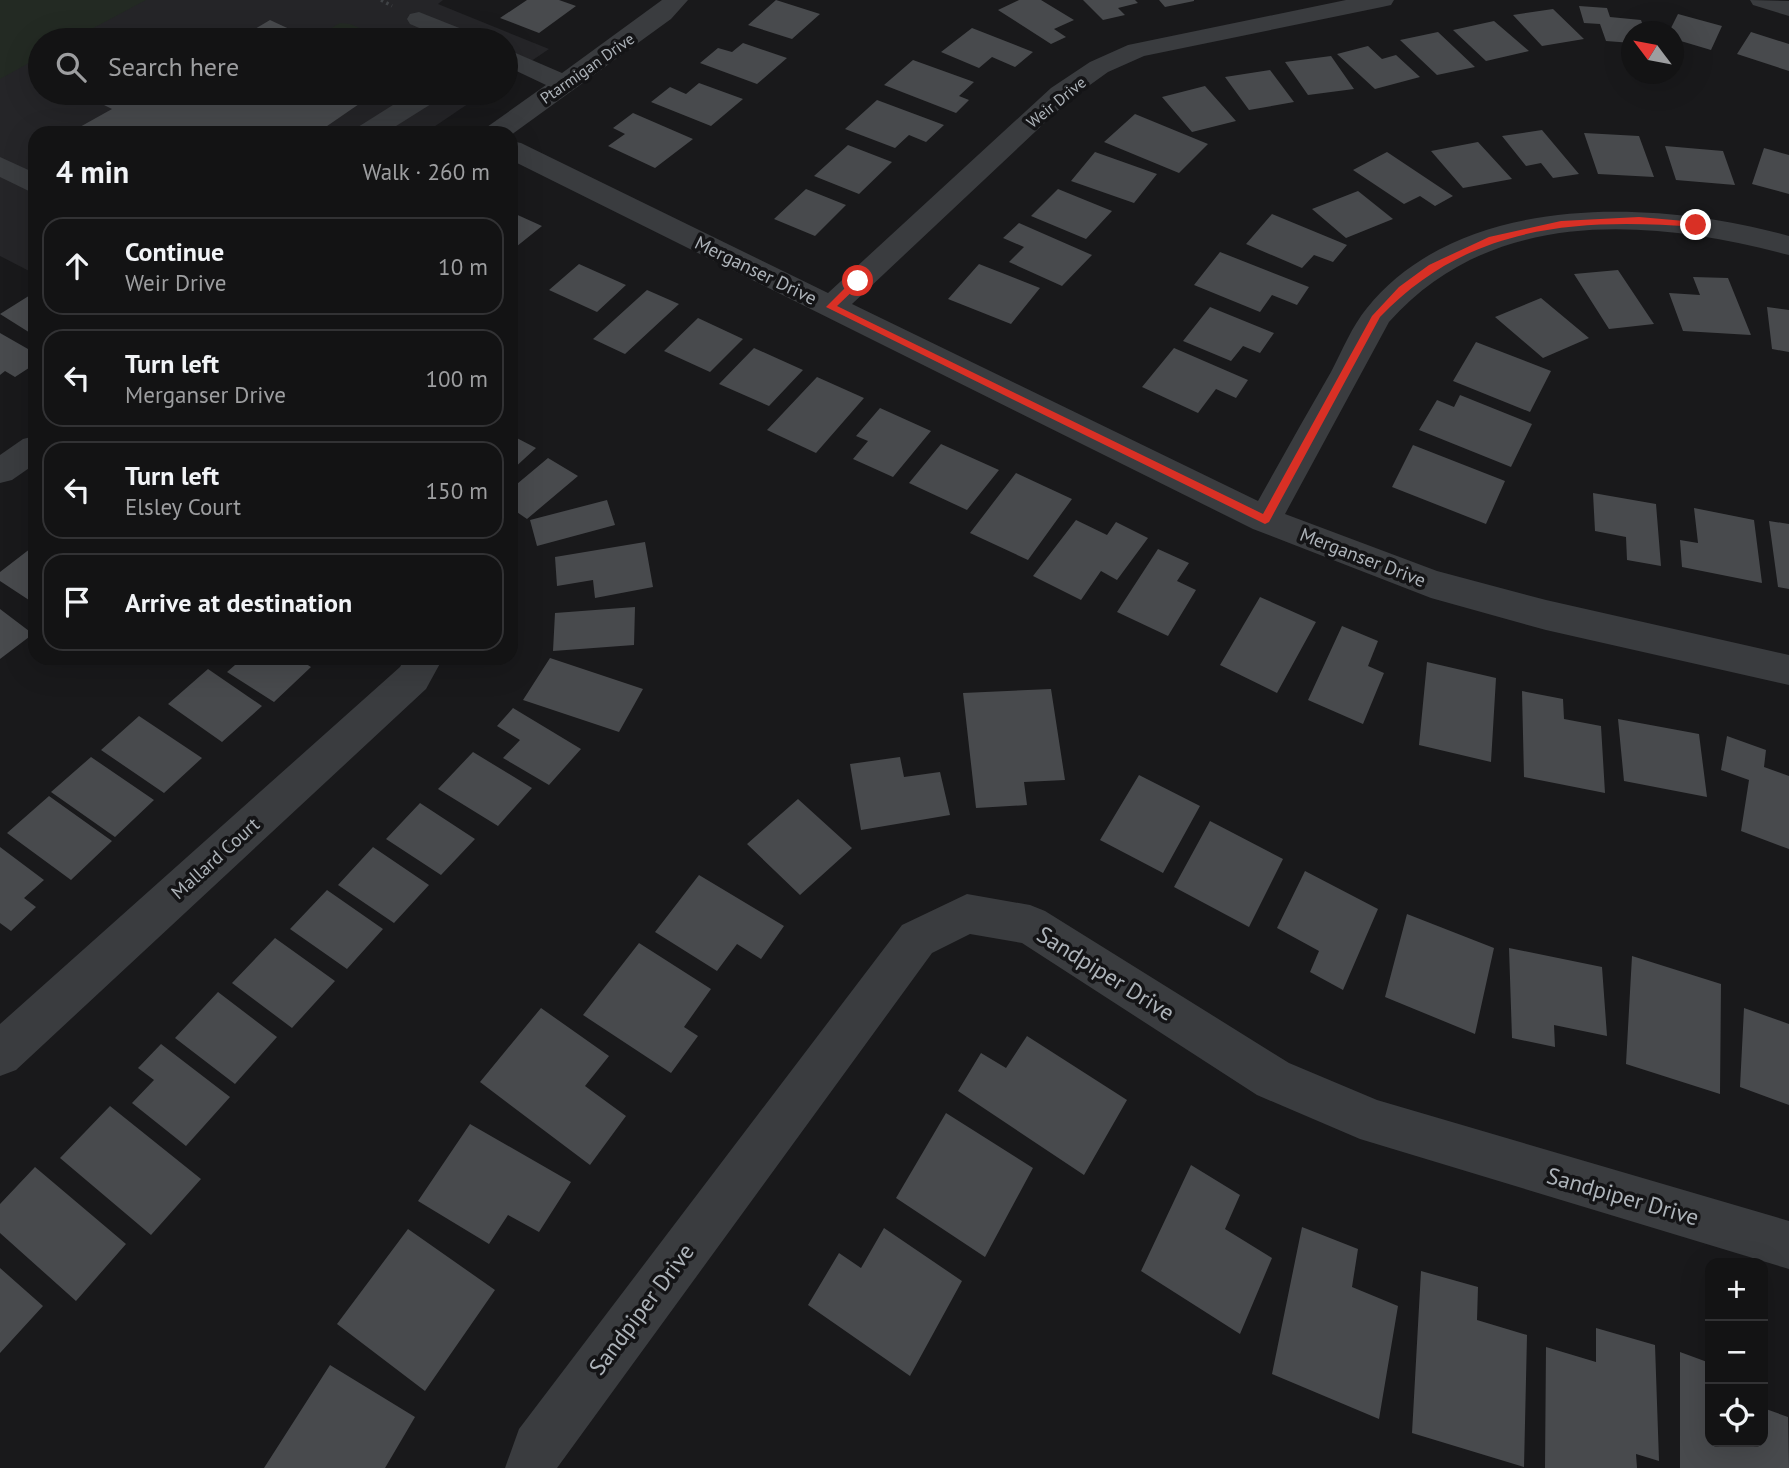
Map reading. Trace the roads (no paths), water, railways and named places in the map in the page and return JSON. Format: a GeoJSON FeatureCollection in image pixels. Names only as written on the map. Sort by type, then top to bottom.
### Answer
{"type":"FeatureCollection","features":[{"type":"Feature","properties":{"kind":"street","name":"Ptarmigan Drive"},"geometry":{"type":"LineString","coordinates":[[506,126],[662,15],[676,0]]}},
{"type":"Feature","properties":{"kind":"street","name":"Weir Drive"},"geometry":{"type":"LineString","coordinates":[[831,307],[1060,94],[1099,67],[1137,50],[1382,0]]}},
{"type":"Feature","properties":{"kind":"street"},"geometry":{"type":"LineString","coordinates":[[1762,0],[1789,9]]}},
{"type":"Feature","properties":{"kind":"street"},"geometry":{"type":"LineString","coordinates":[[419,19],[440,28]]}},
{"type":"Feature","properties":{"kind":"street"},"geometry":{"type":"LineString","coordinates":[[518,63],[564,84]]}},
{"type":"Feature","properties":{"kind":"street"},"geometry":{"type":"LineString","coordinates":[[379,126],[411,105]]}},
{"type":"Feature","properties":{"kind":"street","name":"Merganser Drive"},"geometry":{"type":"LineString","coordinates":[[518,152],[1265,520],[1431,584],[1546,615],[1789,670]]}},
{"type":"Feature","properties":{"kind":"street"},"geometry":{"type":"LineString","coordinates":[[0,165],[28,181]]}},
{"type":"Feature","properties":{"kind":"street"},"geometry":{"type":"LineString","coordinates":[[1265,520],[1377,316],[1402,289],[1451,256],[1514,233],[1561,224],[1611,220],[1696,225],[1789,246]]}},
{"type":"Feature","properties":{"kind":"street"},"geometry":{"type":"LineString","coordinates":[[0,471],[28,453]]}},
{"type":"Feature","properties":{"kind":"street","name":"Mallard Court"},"geometry":{"type":"LineString","coordinates":[[0,1054],[413,678],[420,665]]}},
{"type":"Feature","properties":{"kind":"street","name":"Sandpiper Drive"},"geometry":{"type":"LineString","coordinates":[[531,1468],[538,1448],[916,939],[967,914],[1030,925],[1273,1079],[1376,1123],[1789,1245]]}}]}
